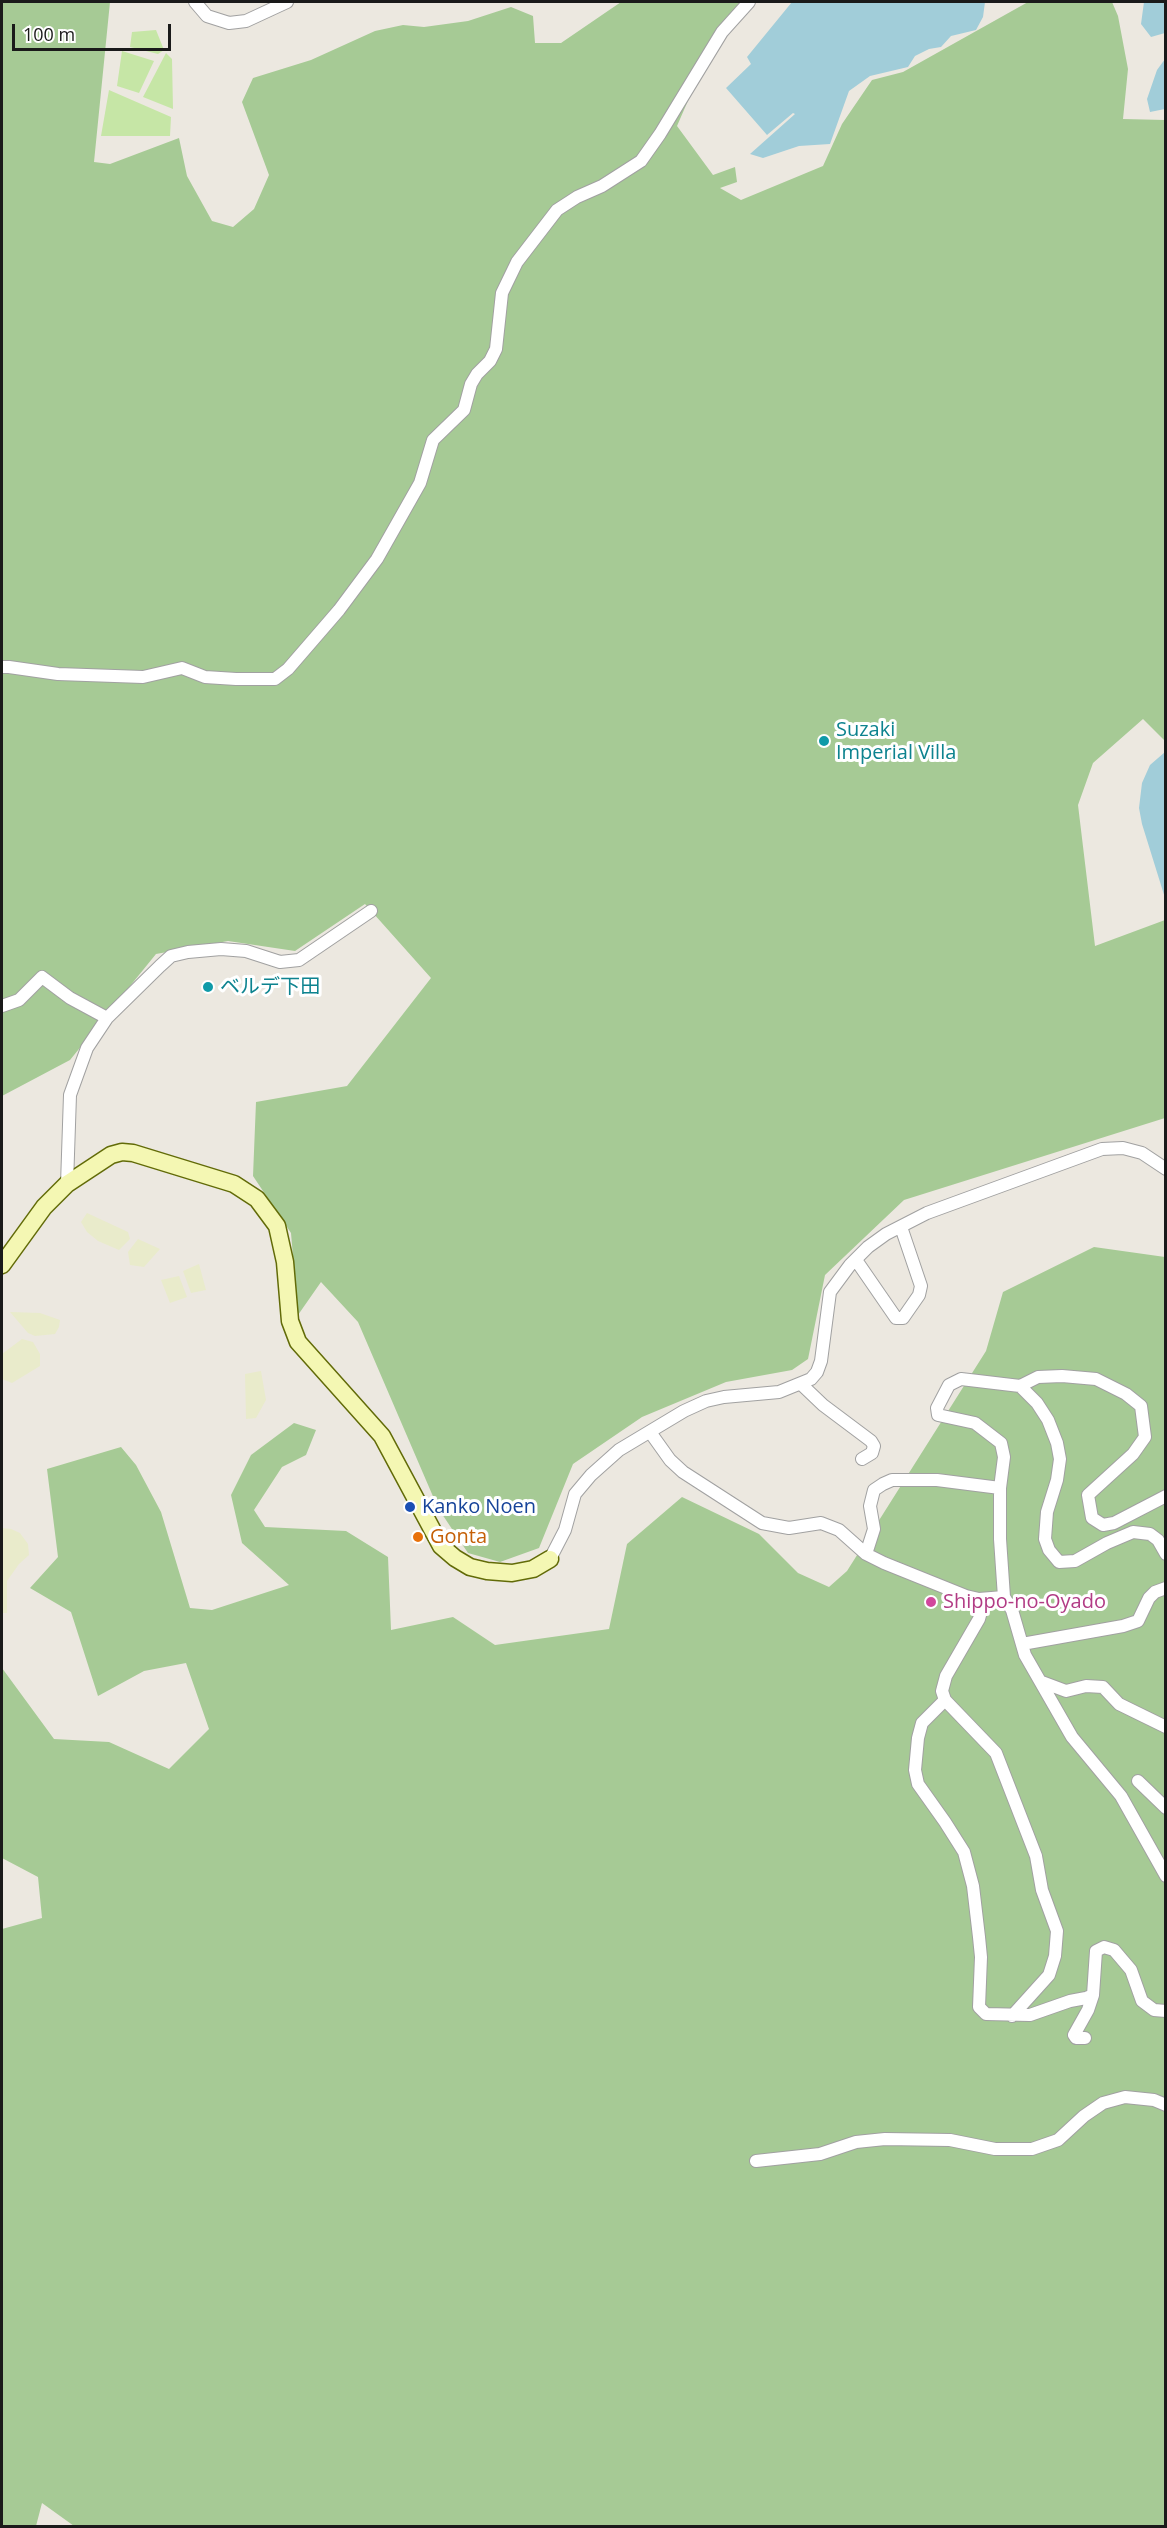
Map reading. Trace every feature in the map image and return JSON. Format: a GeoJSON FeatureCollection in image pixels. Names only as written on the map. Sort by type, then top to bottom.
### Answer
{"type":"FeatureCollection","features":[{"type":"Feature","properties":{"kind":"main road"},"geometry":{"type":"LineString","coordinates":[[2,1265],[44,1208],[67,1185],[99,1161],[122,1152],[151,1157],[234,1184],[257,1199],[277,1226],[282,1243],[290,1322],[298,1342],[382,1436],[441,1546],[470,1567],[487,1571],[512,1573],[532,1569],[550,1559]]}},
{"type":"Feature","properties":{"kind":"street"},"geometry":{"type":"LineString","coordinates":[[195,2],[207,16],[229,23],[246,21],[287,2]]}},
{"type":"Feature","properties":{"kind":"street"},"geometry":{"type":"LineString","coordinates":[[2,668],[9,666],[58,674],[142,677],[182,668],[205,677],[236,679],[275,679],[288,669],[339,610],[377,559],[420,483],[433,440],[464,410],[471,384],[490,361],[496,349],[502,293],[517,262],[557,210],[602,186],[641,161],[722,32],[749,2]]}},
{"type":"Feature","properties":{"kind":"street"},"geometry":{"type":"LineString","coordinates":[[67,1185],[70,1095],[87,1048],[107,1018],[171,956],[221,949],[246,951],[280,962],[300,960],[371,911]]}},
{"type":"Feature","properties":{"kind":"street"},"geometry":{"type":"LineString","coordinates":[[2,1006],[19,1000],[42,977],[70,998],[107,1018]]}},
{"type":"Feature","properties":{"kind":"street"},"geometry":{"type":"LineString","coordinates":[[550,1559],[565,1530],[575,1494],[591,1475],[619,1450],[706,1401],[723,1397],[779,1392],[811,1379],[817,1372],[821,1361],[830,1292],[840,1276],[868,1247],[927,1213],[1102,1149],[1123,1148],[1142,1153],[1166,1169]]}},
{"type":"Feature","properties":{"kind":"street"},"geometry":{"type":"LineString","coordinates":[[856,1260],[896,1318],[903,1318],[919,1295],[921,1286],[901,1227]]}},
{"type":"Feature","properties":{"kind":"street"},"geometry":{"type":"LineString","coordinates":[[1166,1496],[1114,1523],[1103,1524],[1092,1518],[1088,1495],[1133,1454],[1145,1437],[1141,1406],[1126,1394],[1096,1379],[1062,1376],[1038,1377],[1020,1386],[961,1379],[949,1385],[937,1408],[938,1415],[975,1423],[1001,1443],[1004,1457],[1000,1488],[1000,1539],[1004,1598],[1012,1610],[1022,1644],[1034,1672],[1042,1682],[1056,1712],[1072,1737],[1121,1797],[1166,1876]]}},
{"type":"Feature","properties":{"kind":"street"},"geometry":{"type":"LineString","coordinates":[[801,1384],[823,1405],[871,1441],[874,1446],[872,1454],[862,1459]]}},
{"type":"Feature","properties":{"kind":"street"},"geometry":{"type":"LineString","coordinates":[[1020,1386],[1037,1402],[1048,1420],[1057,1443],[1060,1459],[1057,1480],[1047,1512],[1045,1539],[1049,1550],[1059,1562],[1075,1562],[1107,1543],[1133,1532],[1150,1534],[1158,1540],[1166,1554]]}},
{"type":"Feature","properties":{"kind":"street"},"geometry":{"type":"LineString","coordinates":[[650,1432],[670,1460],[683,1472],[762,1523],[789,1528],[821,1523],[839,1530],[866,1554],[966,1596],[979,1599],[1004,1598]]}},
{"type":"Feature","properties":{"kind":"street"},"geometry":{"type":"LineString","coordinates":[[866,1554],[874,1529],[870,1506],[874,1490],[883,1484],[892,1480],[937,1480],[1000,1488]]}},
{"type":"Feature","properties":{"kind":"street"},"geometry":{"type":"LineString","coordinates":[[1022,1644],[1124,1626],[1138,1621],[1149,1598],[1155,1592],[1166,1588]]}},
{"type":"Feature","properties":{"kind":"street"},"geometry":{"type":"LineString","coordinates":[[979,1599],[982,1608],[980,1618],[946,1676],[942,1691],[945,1700],[996,1753],[1036,1856],[1042,1890],[1058,1931],[1055,1956],[1049,1975],[1012,2016]]}},
{"type":"Feature","properties":{"kind":"street"},"geometry":{"type":"LineString","coordinates":[[1042,1682],[1066,1691],[1086,1686],[1103,1687],[1119,1704],[1166,1727]]}},
{"type":"Feature","properties":{"kind":"street"},"geometry":{"type":"LineString","coordinates":[[945,1700],[922,1724],[918,1738],[915,1770],[918,1784],[964,1852],[973,1886],[981,1957],[979,2007],[986,2014],[1030,2015],[1093,1995]]}},
{"type":"Feature","properties":{"kind":"street"},"geometry":{"type":"LineString","coordinates":[[1138,1781],[1166,1808]]}},
{"type":"Feature","properties":{"kind":"street"},"geometry":{"type":"LineString","coordinates":[[1085,2038],[1074,2035],[1088,2010],[1093,1995],[1096,1952],[1104,1947],[1114,1950],[1131,1970],[1142,2001],[1154,2010],[1166,2011]]}},
{"type":"Feature","properties":{"kind":"street"},"geometry":{"type":"LineString","coordinates":[[756,2161],[820,2154],[856,2142],[885,2139],[950,2140],[995,2149],[1032,2149],[1058,2140],[1084,2116],[1103,2103],[1125,2097],[1154,2100],[1166,2105]]}},
{"type":"Feature","properties":{"kind":"green space"},"geometry":{"type":"Polygon","coordinates":[[[2,2],[110,2],[94,162],[110,164],[179,138],[187,176],[212,221],[233,227],[254,209],[269,175],[242,102],[253,78],[311,60],[375,31],[403,25],[424,27],[468,21],[511,7],[533,16],[535,43],[561,43],[621,2],[752,2],[713,43],[677,126],[713,175],[735,167],[737,182],[720,188],[741,200],[823,166],[842,124],[872,80],[903,72],[1028,2],[1112,2],[1118,16],[1128,69],[1123,119],[1165,120],[1166,742],[1143,719],[1093,763],[1078,805],[1095,946],[1165,920],[1165,1118],[904,1200],[825,1275],[808,1359],[792,1370],[726,1382],[642,1417],[573,1464],[539,1548],[500,1562],[468,1553],[438,1508],[358,1322],[321,1282],[298,1315],[291,1233],[253,1176],[256,1102],[347,1086],[431,978],[365,904],[295,951],[228,941],[156,954],[70,1060],[2,1096],[2,2]]]}},
{"type":"Feature","properties":{"kind":"green space"},"geometry":{"type":"Polygon","coordinates":[[[156,30],[164,50],[158,54],[130,47],[132,32],[156,30]]]}},
{"type":"Feature","properties":{"kind":"green space"},"geometry":{"type":"Polygon","coordinates":[[[122,51],[154,61],[139,93],[117,86],[122,51]]]}},
{"type":"Feature","properties":{"kind":"green space"},"geometry":{"type":"Polygon","coordinates":[[[166,53],[172,59],[173,109],[143,97],[166,53]]]}},
{"type":"Feature","properties":{"kind":"green space"},"geometry":{"type":"Polygon","coordinates":[[[109,90],[171,117],[170,136],[101,136],[109,90]]]}},
{"type":"Feature","properties":{"kind":"green space"},"geometry":{"type":"Polygon","coordinates":[[[87,1213],[128,1232],[130,1239],[119,1250],[98,1241],[87,1232],[81,1222],[87,1213]]]}},
{"type":"Feature","properties":{"kind":"green space"},"geometry":{"type":"Polygon","coordinates":[[[138,1239],[160,1249],[144,1267],[130,1265],[128,1252],[138,1239]]]}},
{"type":"Feature","properties":{"kind":"green space"},"geometry":{"type":"Polygon","coordinates":[[[1094,1247],[1165,1257],[1165,2526],[74,2526],[42,2503],[36,2526],[2,2526],[2,1929],[42,1918],[38,1877],[2,1858],[2,1668],[54,1739],[109,1742],[169,1769],[209,1729],[186,1663],[144,1671],[98,1696],[71,1612],[30,1588],[58,1557],[47,1469],[121,1447],[136,1465],[161,1512],[190,1608],[212,1610],[289,1585],[242,1543],[231,1495],[251,1455],[294,1423],[316,1430],[306,1455],[282,1467],[254,1510],[265,1527],[346,1531],[388,1557],[391,1630],[453,1617],[495,1645],[609,1629],[627,1544],[682,1497],[759,1534],[798,1573],[829,1587],[847,1571],[986,1351],[1003,1292],[1094,1247]]]}},
{"type":"Feature","properties":{"kind":"green space"},"geometry":{"type":"Polygon","coordinates":[[[199,1264],[206,1290],[191,1293],[183,1271],[199,1264]]]}},
{"type":"Feature","properties":{"kind":"green space"},"geometry":{"type":"Polygon","coordinates":[[[179,1276],[187,1297],[170,1303],[161,1280],[179,1276]]]}},
{"type":"Feature","properties":{"kind":"green space"},"geometry":{"type":"Polygon","coordinates":[[[10,1312],[40,1313],[60,1320],[59,1327],[55,1334],[35,1336],[28,1333],[10,1312]]]}},
{"type":"Feature","properties":{"kind":"green space"},"geometry":{"type":"Polygon","coordinates":[[[22,1339],[33,1342],[40,1354],[40,1366],[12,1383],[2,1379],[2,1354],[22,1339]]]}},
{"type":"Feature","properties":{"kind":"green space"},"geometry":{"type":"Polygon","coordinates":[[[261,1371],[266,1400],[256,1418],[246,1419],[245,1374],[261,1371]]]}},
{"type":"Feature","properties":{"kind":"green space"},"geometry":{"type":"Polygon","coordinates":[[[2,1528],[20,1533],[28,1544],[29,1555],[19,1564],[7,1581],[7,1613],[2,1613],[2,1528]]]}},
{"type":"Feature","properties":{"kind":"water"},"geometry":{"type":"Polygon","coordinates":[[[792,2],[985,2],[983,17],[976,30],[951,36],[941,47],[929,49],[915,56],[908,67],[870,76],[849,91],[830,144],[799,146],[763,158],[750,154],[795,114],[793,113],[767,135],[726,88],[751,64],[747,57],[792,2]]]}},
{"type":"Feature","properties":{"kind":"water"},"geometry":{"type":"Polygon","coordinates":[[[1144,2],[1165,2],[1165,33],[1151,37],[1141,24],[1144,2]]]}},
{"type":"Feature","properties":{"kind":"water"},"geometry":{"type":"Polygon","coordinates":[[[1165,59],[1165,109],[1150,112],[1147,99],[1157,70],[1165,59]]]}},
{"type":"Feature","properties":{"kind":"water"},"geometry":{"type":"Polygon","coordinates":[[[1165,752],[1165,898],[1139,808],[1142,783],[1150,765],[1165,752]]]}},
{"type":"Feature","properties":{"kind":"place","name":"Suzaki Imperial Villa"},"geometry":{"type":"Point","coordinates":[824,741]}},
{"type":"Feature","properties":{"kind":"place","name":"ベルデ下田"},"geometry":{"type":"Point","coordinates":[208,987]}},
{"type":"Feature","properties":{"kind":"place","name":"Kanko Noen"},"geometry":{"type":"Point","coordinates":[410,1507]}},
{"type":"Feature","properties":{"kind":"place","name":"Gonta"},"geometry":{"type":"Point","coordinates":[418,1537]}},
{"type":"Feature","properties":{"kind":"place","name":"Shippo-no-Oyado"},"geometry":{"type":"Point","coordinates":[931,1602]}}]}
